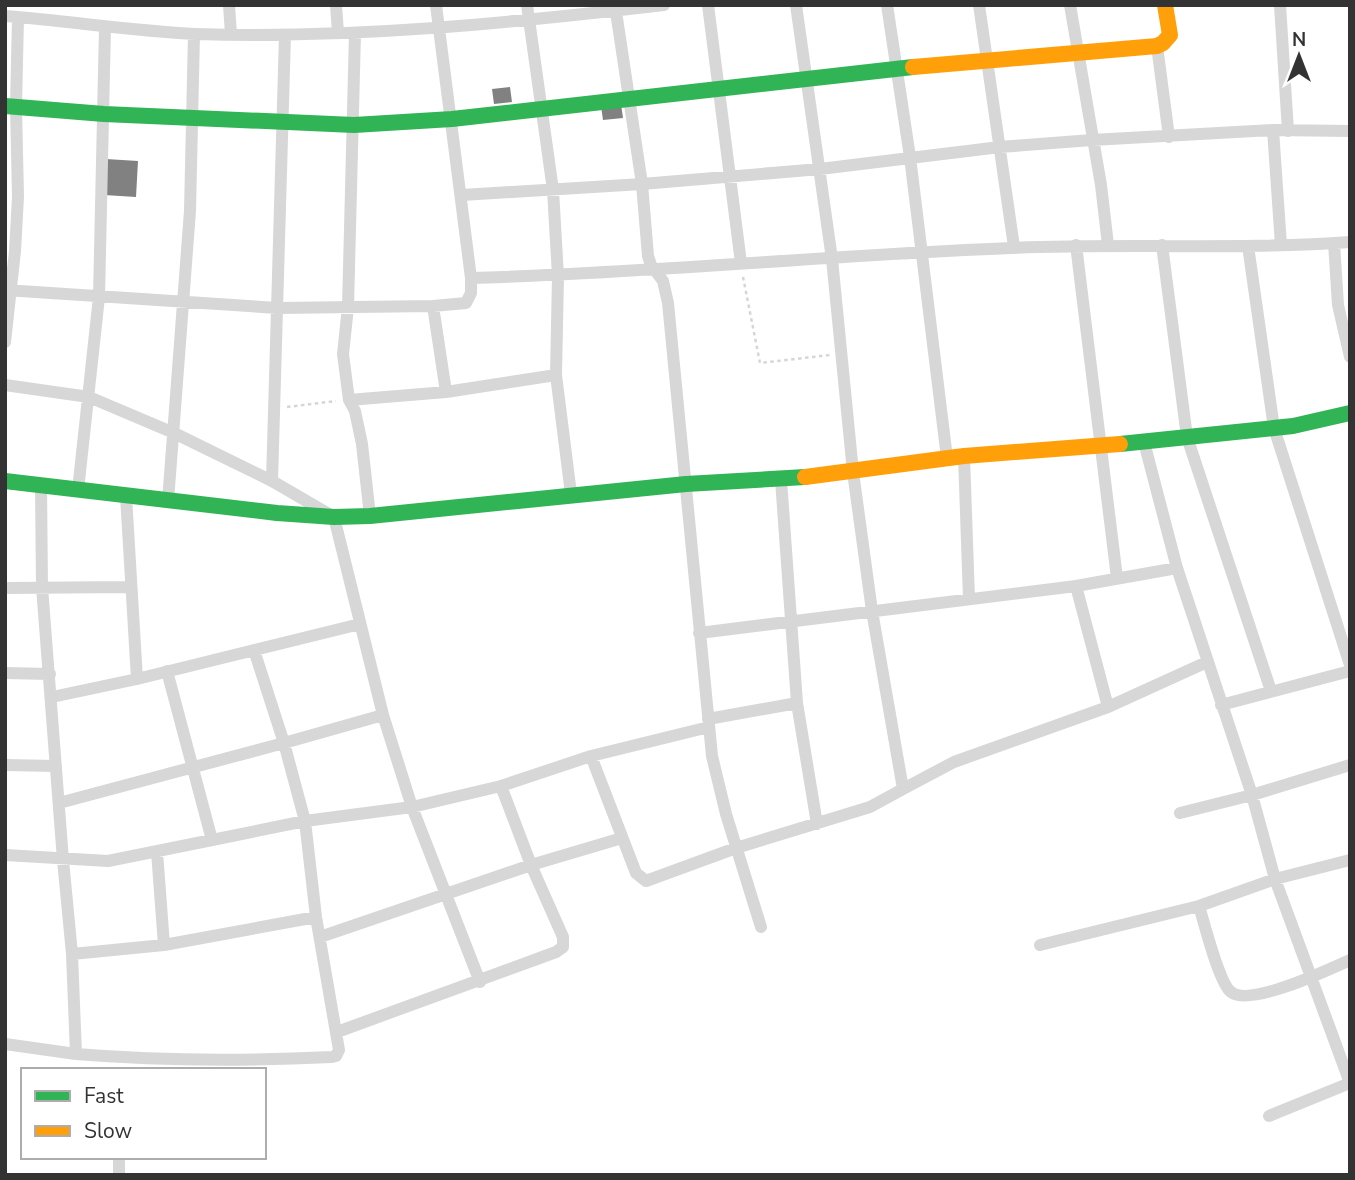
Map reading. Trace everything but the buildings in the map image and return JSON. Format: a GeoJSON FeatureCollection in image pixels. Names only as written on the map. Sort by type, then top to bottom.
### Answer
{"type":"FeatureCollection","features":[{"type":"Feature","properties":{"kind":"street"},"geometry":{"type":"LineString","coordinates":[[229,5],[232,34]]}},
{"type":"Feature","properties":{"kind":"street"},"geometry":{"type":"LineString","coordinates":[[336,5],[338,33]]}},
{"type":"Feature","properties":{"kind":"street"},"geometry":{"type":"LineString","coordinates":[[8,291],[277,308],[433,306],[466,303],[471,293],[471,278],[436,5]]}},
{"type":"Feature","properties":{"kind":"street"},"geometry":{"type":"LineString","coordinates":[[527,5],[553,190],[558,276],[556,375],[571,494]]}},
{"type":"Feature","properties":{"kind":"street"},"geometry":{"type":"LineString","coordinates":[[5,342],[12,197],[11,16],[194,34],[285,35],[440,28],[664,5]]}},
{"type":"Feature","properties":{"kind":"street"},"geometry":{"type":"LineString","coordinates":[[708,5],[741,264]]}},
{"type":"Feature","properties":{"kind":"street"},"geometry":{"type":"LineString","coordinates":[[796,5],[832,259],[853,472],[872,611],[903,789]]}},
{"type":"Feature","properties":{"kind":"street"},"geometry":{"type":"LineString","coordinates":[[887,5],[910,157],[947,458]]}},
{"type":"Feature","properties":{"kind":"street"},"geometry":{"type":"LineString","coordinates":[[979,5],[1014,247]]}},
{"type":"Feature","properties":{"kind":"street"},"geometry":{"type":"LineString","coordinates":[[1070,5],[1108,244]]}},
{"type":"Feature","properties":{"kind":"street"},"geometry":{"type":"LineString","coordinates":[[10,107],[103,114],[354,125],[452,119],[897,68],[1157,46],[1167,43],[1170,37],[1165,5]]}},
{"type":"Feature","properties":{"kind":"street"},"geometry":{"type":"LineString","coordinates":[[1280,5],[1288,131]]}},
{"type":"Feature","properties":{"kind":"street"},"geometry":{"type":"LineString","coordinates":[[615,8],[642,184],[648,256],[663,281],[668,303],[708,723],[719,786],[761,927]]}},
{"type":"Feature","properties":{"kind":"street"},"geometry":{"type":"LineString","coordinates":[[78,490],[99,297],[105,27]]}},
{"type":"Feature","properties":{"kind":"street"},"geometry":{"type":"LineString","coordinates":[[355,33],[348,307],[343,354],[349,400],[359,424],[370,516]]}},
{"type":"Feature","properties":{"kind":"street"},"geometry":{"type":"LineString","coordinates":[[168,501],[185,302],[194,34]]}},
{"type":"Feature","properties":{"kind":"street"},"geometry":{"type":"LineString","coordinates":[[272,481],[285,35]]}},
{"type":"Feature","properties":{"kind":"street"},"geometry":{"type":"LineString","coordinates":[[1157,46],[1169,137]]}},
{"type":"Feature","properties":{"kind":"street"},"geometry":{"type":"LineString","coordinates":[[1273,130],[1281,245]]}},
{"type":"Feature","properties":{"kind":"street"},"geometry":{"type":"LineString","coordinates":[[461,195],[642,184],[820,169],[1000,147],[1092,140],[1273,130],[1350,131]]}},
{"type":"Feature","properties":{"kind":"street"},"geometry":{"type":"LineString","coordinates":[[471,278],[558,276],[1014,247],[1108,244],[1248,246],[1350,242]]}},
{"type":"Feature","properties":{"kind":"street"},"geometry":{"type":"LineString","coordinates":[[1334,243],[1338,305],[1350,357]]}},
{"type":"Feature","properties":{"kind":"street"},"geometry":{"type":"LineString","coordinates":[[1076,245],[1117,578]]}},
{"type":"Feature","properties":{"kind":"street"},"geometry":{"type":"LineString","coordinates":[[1162,245],[1187,437],[1271,691]]}},
{"type":"Feature","properties":{"kind":"street"},"geometry":{"type":"LineString","coordinates":[[1248,246],[1274,428],[1350,665]]}},
{"type":"Feature","properties":{"kind":"street"},"geometry":{"type":"LineString","coordinates":[[433,306],[446,392]]}},
{"type":"Feature","properties":{"kind":"street"},"geometry":{"type":"LineString","coordinates":[[349,400],[446,392],[556,375]]}},
{"type":"Feature","properties":{"kind":"street"},"geometry":{"type":"LineString","coordinates":[[5,385],[89,397],[174,433],[272,481],[334,517],[383,715],[412,807],[480,982]]}},
{"type":"Feature","properties":{"kind":"street"},"geometry":{"type":"LineString","coordinates":[[5,481],[277,513],[334,517],[370,516],[571,494],[686,484],[781,480],[964,456],[1144,442],[1310,424],[1350,413]]}},
{"type":"Feature","properties":{"kind":"street"},"geometry":{"type":"LineString","coordinates":[[1144,442],[1177,568],[1252,795],[1275,879],[1311,977],[1344,1049],[1350,1083],[1269,1116]]}},
{"type":"Feature","properties":{"kind":"street"},"geometry":{"type":"LineString","coordinates":[[964,456],[969,598]]}},
{"type":"Feature","properties":{"kind":"street"},"geometry":{"type":"LineString","coordinates":[[781,480],[797,703],[817,824]]}},
{"type":"Feature","properties":{"kind":"street"},"geometry":{"type":"LineString","coordinates":[[41,485],[43,587],[72,954],[76,1054]]}},
{"type":"Feature","properties":{"kind":"street"},"geometry":{"type":"LineString","coordinates":[[125,496],[137,679]]}},
{"type":"Feature","properties":{"kind":"street"},"geometry":{"type":"LineString","coordinates":[[699,633],[1076,586],[1177,568]]}},
{"type":"Feature","properties":{"kind":"street"},"geometry":{"type":"LineString","coordinates":[[1076,586],[1108,708]]}},
{"type":"Feature","properties":{"kind":"street"},"geometry":{"type":"LineString","coordinates":[[5,587],[131,587]]}},
{"type":"Feature","properties":{"kind":"street"},"geometry":{"type":"LineString","coordinates":[[51,696],[137,679],[360,624]]}},
{"type":"Feature","properties":{"kind":"street"},"geometry":{"type":"LineString","coordinates":[[5,1044],[76,1054],[119,1064],[259,1061],[332,1057],[338,1053],[337,1032],[316,917],[305,821],[284,743],[254,650]]}},
{"type":"Feature","properties":{"kind":"street"},"geometry":{"type":"LineString","coordinates":[[591,756],[636,873],[646,881],[736,848],[870,807],[954,762],[1108,708],[1207,663]]}},
{"type":"Feature","properties":{"kind":"street"},"geometry":{"type":"LineString","coordinates":[[167,671],[212,839]]}},
{"type":"Feature","properties":{"kind":"street"},"geometry":{"type":"LineString","coordinates":[[1221,705],[1350,671]]}},
{"type":"Feature","properties":{"kind":"street"},"geometry":{"type":"LineString","coordinates":[[5,673],[50,674]]}},
{"type":"Feature","properties":{"kind":"street"},"geometry":{"type":"LineString","coordinates":[[5,855],[108,861],[305,821],[412,807],[501,786],[591,756],[708,723],[797,703]]}},
{"type":"Feature","properties":{"kind":"street"},"geometry":{"type":"LineString","coordinates":[[59,803],[383,715]]}},
{"type":"Feature","properties":{"kind":"street"},"geometry":{"type":"LineString","coordinates":[[5,765],[56,766]]}},
{"type":"Feature","properties":{"kind":"street"},"geometry":{"type":"LineString","coordinates":[[1180,813],[1252,795],[1350,765]]}},
{"type":"Feature","properties":{"kind":"street"},"geometry":{"type":"LineString","coordinates":[[337,1032],[480,982],[563,947],[563,937],[531,865],[501,786]]}},
{"type":"Feature","properties":{"kind":"street"},"geometry":{"type":"LineString","coordinates":[[320,937],[531,865],[622,838]]}},
{"type":"Feature","properties":{"kind":"street"},"geometry":{"type":"LineString","coordinates":[[157,852],[164,945]]}},
{"type":"Feature","properties":{"kind":"street"},"geometry":{"type":"LineString","coordinates":[[1041,945],[1199,905],[1275,879],[1350,860]]}},
{"type":"Feature","properties":{"kind":"street"},"geometry":{"type":"LineString","coordinates":[[1199,905],[1212,952],[1228,990],[1233,994],[1253,996],[1311,977],[1350,960]]}},
{"type":"Feature","properties":{"kind":"street"},"geometry":{"type":"LineString","coordinates":[[72,954],[164,945],[316,917]]}},
{"type":"Feature","properties":{"kind":"path"},"geometry":{"type":"LineString","coordinates":[[741,264],[760,363],[840,354]]}},
{"type":"Feature","properties":{"kind":"path"},"geometry":{"type":"LineString","coordinates":[[273,408],[349,400]]}},
{"type":"Feature","properties":{"kind":"traffic: fast"},"geometry":{"type":"LineString","coordinates":[[5,106],[104,114],[354,125],[452,119],[913,67]]}},
{"type":"Feature","properties":{"kind":"traffic: fast"},"geometry":{"type":"LineString","coordinates":[[1120,444],[1293,426],[1350,413]]}},
{"type":"Feature","properties":{"kind":"traffic: fast"},"geometry":{"type":"LineString","coordinates":[[5,481],[277,513],[334,517],[370,516],[686,484],[805,477]]}},
{"type":"Feature","properties":{"kind":"traffic: slow"},"geometry":{"type":"LineString","coordinates":[[913,67],[1157,46],[1170,35],[1165,5]]}},
{"type":"Feature","properties":{"kind":"traffic: slow"},"geometry":{"type":"LineString","coordinates":[[805,477],[964,456],[1120,444]]}}]}
